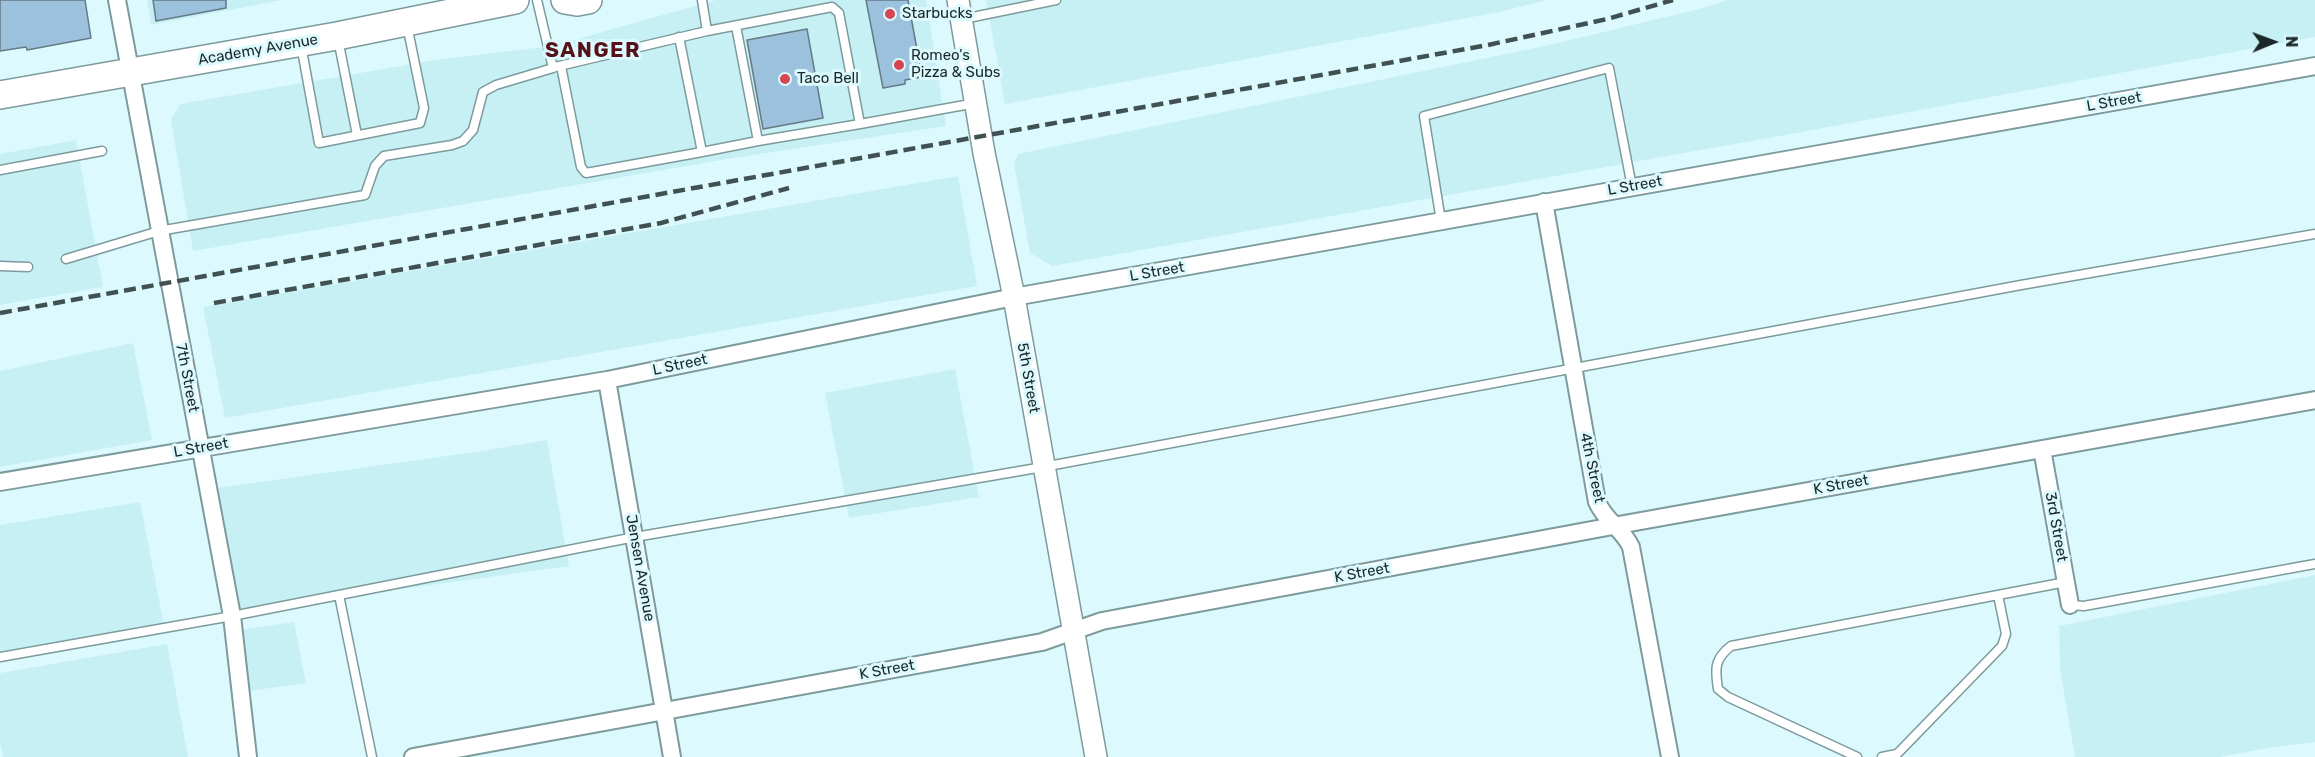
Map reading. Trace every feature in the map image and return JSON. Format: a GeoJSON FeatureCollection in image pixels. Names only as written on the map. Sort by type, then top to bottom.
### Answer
{"type":"FeatureCollection","features":[{"type":"Feature","properties":{"kind":"main road","name":"Academy Avenue"},"geometry":{"type":"LineString","coordinates":[[0,95],[337,36],[514,0]]}},
{"type":"Feature","properties":{"kind":"main road"},"geometry":{"type":"LineString","coordinates":[[565,0],[577,2],[588,0]]}},
{"type":"Feature","properties":{"kind":"street","name":"7th Street"},"geometry":{"type":"LineString","coordinates":[[117,0],[232,616],[248,757]]}},
{"type":"Feature","properties":{"kind":"street","name":"5th Street"},"geometry":{"type":"LineString","coordinates":[[960,10],[984,153],[1014,297],[1096,757]]}},
{"type":"Feature","properties":{"kind":"street","name":"L Street"},"geometry":{"type":"LineString","coordinates":[[0,482],[607,380],[1014,297],[2315,66]]}},
{"type":"Feature","properties":{"kind":"street","name":"4th Street"},"geometry":{"type":"LineString","coordinates":[[1545,202],[1597,502],[1612,526],[1627,538],[1631,547],[1670,757]]}},
{"type":"Feature","properties":{"kind":"street","name":"Jensen Avenue"},"geometry":{"type":"LineString","coordinates":[[607,380],[672,757]]}},
{"type":"Feature","properties":{"kind":"street","name":"K Street"},"geometry":{"type":"LineString","coordinates":[[413,757],[1042,642],[1073,630],[1114,619],[1612,526],[2315,400]]}},
{"type":"Feature","properties":{"kind":"street","name":"3rd Street"},"geometry":{"type":"LineString","coordinates":[[2042,449],[2070,605]]}},
{"type":"Feature","properties":{"kind":"lane"},"geometry":{"type":"LineString","coordinates":[[537,0],[557,67],[581,167],[586,173],[976,103]]}},
{"type":"Feature","properties":{"kind":"lane"},"geometry":{"type":"LineString","coordinates":[[702,0],[707,31]]}},
{"type":"Feature","properties":{"kind":"lane"},"geometry":{"type":"LineString","coordinates":[[960,10],[1056,0]]}},
{"type":"Feature","properties":{"kind":"lane"},"geometry":{"type":"LineString","coordinates":[[66,259],[159,231],[365,195],[375,166],[384,156],[452,145],[463,141],[473,130],[483,92],[496,85],[557,67],[679,37],[832,7],[839,13],[860,124]]}},
{"type":"Feature","properties":{"kind":"lane"},"geometry":{"type":"LineString","coordinates":[[300,42],[319,143],[420,123],[424,108],[407,21]]}},
{"type":"Feature","properties":{"kind":"lane"},"geometry":{"type":"LineString","coordinates":[[736,26],[758,141]]}},
{"type":"Feature","properties":{"kind":"lane"},"geometry":{"type":"LineString","coordinates":[[337,36],[357,135]]}},
{"type":"Feature","properties":{"kind":"lane"},"geometry":{"type":"LineString","coordinates":[[679,37],[702,152]]}},
{"type":"Feature","properties":{"kind":"lane"},"geometry":{"type":"LineString","coordinates":[[1441,221],[1424,116],[1609,68],[1632,187]]}},
{"type":"Feature","properties":{"kind":"lane"},"geometry":{"type":"LineString","coordinates":[[0,170],[102,151]]}},
{"type":"Feature","properties":{"kind":"lane"},"geometry":{"type":"LineString","coordinates":[[0,657],[232,616],[635,537],[1043,467],[2009,287],[2315,234]]}},
{"type":"Feature","properties":{"kind":"lane"},"geometry":{"type":"LineString","coordinates":[[0,267],[28,267]]}},
{"type":"Feature","properties":{"kind":"lane"},"geometry":{"type":"LineString","coordinates":[[2070,605],[2085,606],[2315,564]]}},
{"type":"Feature","properties":{"kind":"lane"},"geometry":{"type":"LineString","coordinates":[[1857,757],[1728,697],[1718,689],[1716,672],[1720,654],[1731,646],[2066,582]]}},
{"type":"Feature","properties":{"kind":"lane"},"geometry":{"type":"LineString","coordinates":[[339,595],[372,757]]}},
{"type":"Feature","properties":{"kind":"lane"},"geometry":{"type":"LineString","coordinates":[[1882,757],[1897,756],[2002,646],[2006,634],[1998,595]]}},
{"type":"Feature","properties":{"kind":"shaded area"},"geometry":{"type":"Polygon","coordinates":[[[147,0],[282,0],[151,25],[147,0]]]}},
{"type":"Feature","properties":{"kind":"shaded area"},"geometry":{"type":"Polygon","coordinates":[[[716,0],[926,0],[946,126],[733,158],[193,251],[171,120],[180,104],[435,60],[552,46],[716,0]]]}},
{"type":"Feature","properties":{"kind":"shaded area"},"geometry":{"type":"Polygon","coordinates":[[[986,0],[1547,0],[1499,12],[1005,104],[986,0]]]}},
{"type":"Feature","properties":{"kind":"shaded area"},"geometry":{"type":"Polygon","coordinates":[[[1727,0],[2315,0],[2315,37],[1796,133],[1052,266],[1030,253],[1014,164],[1018,154],[1545,46],[1699,9],[1727,0]]]}},
{"type":"Feature","properties":{"kind":"shaded area"},"geometry":{"type":"Polygon","coordinates":[[[76,140],[103,287],[0,305],[0,154],[76,140]]]}},
{"type":"Feature","properties":{"kind":"shaded area"},"geometry":{"type":"Polygon","coordinates":[[[958,176],[977,286],[225,418],[203,307],[958,176]]]}},
{"type":"Feature","properties":{"kind":"shaded area"},"geometry":{"type":"Polygon","coordinates":[[[133,343],[152,440],[0,467],[0,371],[133,343]]]}},
{"type":"Feature","properties":{"kind":"shaded area"},"geometry":{"type":"Polygon","coordinates":[[[955,369],[979,497],[849,518],[825,393],[955,369]]]}},
{"type":"Feature","properties":{"kind":"shaded area"},"geometry":{"type":"Polygon","coordinates":[[[547,440],[569,566],[228,613],[203,490],[547,440]]]}},
{"type":"Feature","properties":{"kind":"shaded area"},"geometry":{"type":"Polygon","coordinates":[[[140,502],[164,625],[0,653],[0,525],[140,502]]]}},
{"type":"Feature","properties":{"kind":"shaded area"},"geometry":{"type":"Polygon","coordinates":[[[2315,575],[2315,742],[2219,757],[2075,757],[2060,669],[2059,626],[2315,575]]]}},
{"type":"Feature","properties":{"kind":"shaded area"},"geometry":{"type":"Polygon","coordinates":[[[294,622],[306,683],[242,692],[231,631],[294,622]]]}},
{"type":"Feature","properties":{"kind":"shaded area"},"geometry":{"type":"Polygon","coordinates":[[[167,644],[188,757],[3,757],[0,742],[0,673],[167,644]]]}},
{"type":"Feature","properties":{"kind":"building"},"geometry":{"type":"Polygon","coordinates":[[[0,0],[85,0],[91,38],[27,50],[26,47],[0,51],[0,0]]]}},
{"type":"Feature","properties":{"kind":"building"},"geometry":{"type":"Polygon","coordinates":[[[153,0],[226,0],[226,8],[156,21],[153,0]]]}},
{"type":"Feature","properties":{"kind":"building"},"geometry":{"type":"Polygon","coordinates":[[[866,0],[908,0],[922,77],[905,80],[905,84],[883,88],[866,0]]]}},
{"type":"Feature","properties":{"kind":"building","name":"Taco Bell"},"geometry":{"type":"Polygon","coordinates":[[[807,29],[823,118],[763,129],[747,40],[807,29]]]}},
{"type":"Feature","properties":{"kind":"railway"},"geometry":{"type":"LineString","coordinates":[[0,313],[1488,45],[1607,19],[1673,0]]}},
{"type":"Feature","properties":{"kind":"railway"},"geometry":{"type":"LineString","coordinates":[[214,303],[661,223],[789,188]]}},
{"type":"Feature","properties":{"kind":"place","name":"Starbucks"},"geometry":{"type":"Point","coordinates":[890,14]}},
{"type":"Feature","properties":{"kind":"place","name":"Romeo's Pizza & Subs"},"geometry":{"type":"Point","coordinates":[899,65]}},
{"type":"Feature","properties":{"kind":"place","name":"Taco Bell"},"geometry":{"type":"Point","coordinates":[785,79]}},
{"type":"Feature","properties":{"kind":"district","name":"SANGER"},"geometry":{"type":"Point","coordinates":[593,51]}}]}
